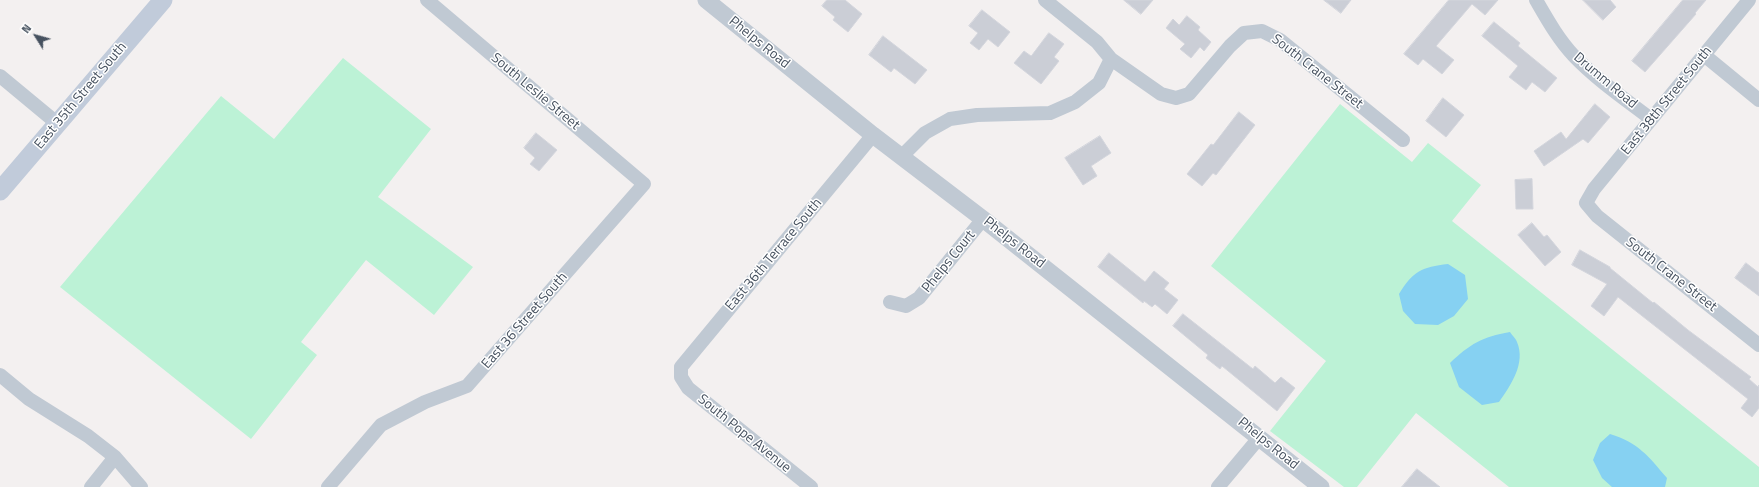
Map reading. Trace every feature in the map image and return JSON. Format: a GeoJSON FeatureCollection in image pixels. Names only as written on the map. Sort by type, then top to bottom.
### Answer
{"type":"FeatureCollection","features":[{"type":"Feature","properties":{"kind":"main road","name":"East 35th Street South"},"geometry":{"type":"LineString","coordinates":[[0,191],[163,0]]}},
{"type":"Feature","properties":{"kind":"street","name":"South Leslie Street"},"geometry":{"type":"LineString","coordinates":[[426,0],[644,184]]}},
{"type":"Feature","properties":{"kind":"street","name":"Phelps Road"},"geometry":{"type":"LineString","coordinates":[[706,0],[873,135],[1321,487]]}},
{"type":"Feature","properties":{"kind":"street","name":"South Crane Street"},"geometry":{"type":"LineString","coordinates":[[1045,0],[1097,42],[1111,59],[1161,94],[1176,98],[1189,94],[1230,46],[1244,33],[1262,31],[1280,40],[1403,140]]}},
{"type":"Feature","properties":{"kind":"street","name":"Drumm Road"},"geometry":{"type":"LineString","coordinates":[[1536,0],[1551,26],[1573,55],[1591,72],[1652,119]]}},
{"type":"Feature","properties":{"kind":"street","name":"East 38th Street South"},"geometry":{"type":"LineString","coordinates":[[1586,202],[1594,189],[1749,0]]}},
{"type":"Feature","properties":{"kind":"street"},"geometry":{"type":"LineString","coordinates":[[1704,55],[1759,100]]}},
{"type":"Feature","properties":{"kind":"street"},"geometry":{"type":"LineString","coordinates":[[901,157],[925,133],[950,119],[977,115],[1050,112],[1075,102],[1099,83],[1111,59]]}},
{"type":"Feature","properties":{"kind":"street"},"geometry":{"type":"LineString","coordinates":[[0,76],[58,124]]}},
{"type":"Feature","properties":{"kind":"street","name":"East 36th Terrace South"},"geometry":{"type":"LineString","coordinates":[[681,377],[681,367],[873,135]]}},
{"type":"Feature","properties":{"kind":"street","name":"East 36 Street South"},"geometry":{"type":"LineString","coordinates":[[328,487],[381,425],[425,402],[467,386],[644,184]]}},
{"type":"Feature","properties":{"kind":"street","name":"South Crane Street"},"geometry":{"type":"LineString","coordinates":[[1586,202],[1597,216],[1759,345]]}},
{"type":"Feature","properties":{"kind":"street","name":"Phelps Court"},"geometry":{"type":"LineString","coordinates":[[890,302],[906,306],[919,298],[983,220]]}},
{"type":"Feature","properties":{"kind":"street"},"geometry":{"type":"LineString","coordinates":[[0,376],[29,398],[88,436],[115,457],[141,487]]}},
{"type":"Feature","properties":{"kind":"street","name":"South Pope Avenue"},"geometry":{"type":"LineString","coordinates":[[681,377],[688,388],[802,484]]}},
{"type":"Feature","properties":{"kind":"street"},"geometry":{"type":"LineString","coordinates":[[1218,487],[1260,438]]}},
{"type":"Feature","properties":{"kind":"street"},"geometry":{"type":"LineString","coordinates":[[91,487],[115,457]]}},
{"type":"Feature","properties":{"kind":"green space"},"geometry":{"type":"Polygon","coordinates":[[[343,58],[431,129],[378,197],[473,267],[434,315],[366,260],[301,342],[317,355],[251,439],[60,287],[221,96],[274,139],[343,58]]]}},
{"type":"Feature","properties":{"kind":"green space"},"geometry":{"type":"Polygon","coordinates":[[[1340,104],[1412,162],[1428,143],[1481,185],[1452,221],[1759,467],[1759,487],[1509,487],[1416,413],[1357,487],[1344,487],[1270,431],[1326,361],[1211,266],[1340,104]]]}},
{"type":"Feature","properties":{"kind":"water"},"geometry":{"type":"Polygon","coordinates":[[[1448,264],[1465,275],[1468,299],[1454,316],[1438,325],[1415,324],[1403,311],[1399,294],[1414,275],[1431,267],[1448,264]]]}},
{"type":"Feature","properties":{"kind":"water"},"geometry":{"type":"Polygon","coordinates":[[[1510,332],[1516,341],[1519,350],[1520,358],[1516,374],[1499,402],[1482,405],[1459,387],[1450,363],[1477,342],[1492,336],[1510,332]]]}},
{"type":"Feature","properties":{"kind":"water"},"geometry":{"type":"Polygon","coordinates":[[[1610,434],[1636,446],[1642,451],[1667,478],[1665,487],[1612,487],[1602,478],[1593,460],[1600,443],[1610,434]]]}},
{"type":"Feature","properties":{"kind":"building"},"geometry":{"type":"Polygon","coordinates":[[[827,0],[845,0],[862,14],[848,32],[833,20],[835,17],[822,6],[827,0]]]}},
{"type":"Feature","properties":{"kind":"building"},"geometry":{"type":"Polygon","coordinates":[[[1124,0],[1153,0],[1141,14],[1124,0]]]}},
{"type":"Feature","properties":{"kind":"building"},"geometry":{"type":"Polygon","coordinates":[[[1324,0],[1351,0],[1341,13],[1324,0]]]}},
{"type":"Feature","properties":{"kind":"building"},"geometry":{"type":"Polygon","coordinates":[[[1449,0],[1498,0],[1485,15],[1472,4],[1436,46],[1454,60],[1442,74],[1423,59],[1418,65],[1404,54],[1449,0]]]}},
{"type":"Feature","properties":{"kind":"building"},"geometry":{"type":"Polygon","coordinates":[[[1583,0],[1610,0],[1616,7],[1603,20],[1583,0]]]}},
{"type":"Feature","properties":{"kind":"building"},"geometry":{"type":"Polygon","coordinates":[[[1683,0],[1706,0],[1695,13],[1696,14],[1645,72],[1632,61],[1683,0]]]}},
{"type":"Feature","properties":{"kind":"building"},"geometry":{"type":"Polygon","coordinates":[[[982,10],[1010,32],[998,47],[988,39],[979,50],[970,43],[978,33],[969,26],[982,10]]]}},
{"type":"Feature","properties":{"kind":"building"},"geometry":{"type":"Polygon","coordinates":[[[1187,16],[1200,27],[1198,30],[1211,42],[1204,51],[1200,47],[1191,58],[1180,49],[1185,44],[1166,28],[1173,19],[1179,25],[1187,16]]]}},
{"type":"Feature","properties":{"kind":"building"},"geometry":{"type":"Polygon","coordinates":[[[1494,22],[1520,43],[1518,46],[1557,78],[1545,92],[1532,82],[1526,90],[1509,77],[1518,66],[1482,36],[1494,22]]]}},
{"type":"Feature","properties":{"kind":"building"},"geometry":{"type":"Polygon","coordinates":[[[1049,33],[1064,44],[1054,57],[1059,61],[1041,84],[1014,63],[1024,51],[1031,56],[1049,33]]]}},
{"type":"Feature","properties":{"kind":"building"},"geometry":{"type":"Polygon","coordinates":[[[883,36],[927,70],[915,84],[894,68],[891,72],[869,55],[883,36]]]}},
{"type":"Feature","properties":{"kind":"building"},"geometry":{"type":"Polygon","coordinates":[[[1443,98],[1464,115],[1446,137],[1426,121],[1443,98]]]}},
{"type":"Feature","properties":{"kind":"building"},"geometry":{"type":"Polygon","coordinates":[[[1595,104],[1610,117],[1588,143],[1583,139],[1544,166],[1534,151],[1561,132],[1566,139],[1595,104]]]}},
{"type":"Feature","properties":{"kind":"building"},"geometry":{"type":"Polygon","coordinates":[[[1239,112],[1255,125],[1216,175],[1213,173],[1202,186],[1187,174],[1211,144],[1213,145],[1239,112]]]}},
{"type":"Feature","properties":{"kind":"building"},"geometry":{"type":"Polygon","coordinates":[[[536,133],[557,150],[539,171],[530,164],[535,158],[524,148],[536,133]]]}},
{"type":"Feature","properties":{"kind":"building"},"geometry":{"type":"Polygon","coordinates":[[[1100,136],[1111,153],[1091,166],[1097,176],[1083,185],[1065,158],[1100,136]]]}},
{"type":"Feature","properties":{"kind":"building"},"geometry":{"type":"Polygon","coordinates":[[[1532,179],[1533,209],[1516,209],[1515,180],[1532,179]]]}},
{"type":"Feature","properties":{"kind":"building"},"geometry":{"type":"Polygon","coordinates":[[[1532,223],[1544,237],[1547,235],[1561,252],[1545,266],[1518,235],[1532,223]]]}},
{"type":"Feature","properties":{"kind":"building"},"geometry":{"type":"Polygon","coordinates":[[[1580,250],[1610,267],[1653,303],[1654,302],[1688,330],[1751,377],[1749,379],[1758,387],[1759,385],[1759,408],[1752,417],[1741,408],[1748,399],[1618,297],[1604,316],[1591,306],[1607,284],[1572,265],[1580,250]]]}},
{"type":"Feature","properties":{"kind":"building"},"geometry":{"type":"Polygon","coordinates":[[[1109,253],[1145,282],[1154,271],[1169,283],[1164,289],[1178,300],[1167,314],[1155,304],[1152,307],[1144,301],[1143,303],[1098,267],[1109,253]]]}},
{"type":"Feature","properties":{"kind":"building"},"geometry":{"type":"Polygon","coordinates":[[[1746,263],[1759,273],[1759,296],[1735,278],[1746,263]]]}},
{"type":"Feature","properties":{"kind":"building"},"geometry":{"type":"Polygon","coordinates":[[[1183,314],[1253,369],[1255,366],[1275,383],[1281,377],[1295,388],[1277,411],[1222,366],[1220,369],[1206,358],[1208,355],[1173,326],[1183,314]]]}},
{"type":"Feature","properties":{"kind":"building"},"geometry":{"type":"Polygon","coordinates":[[[1417,469],[1440,487],[1402,487],[1417,469]]]}}]}
